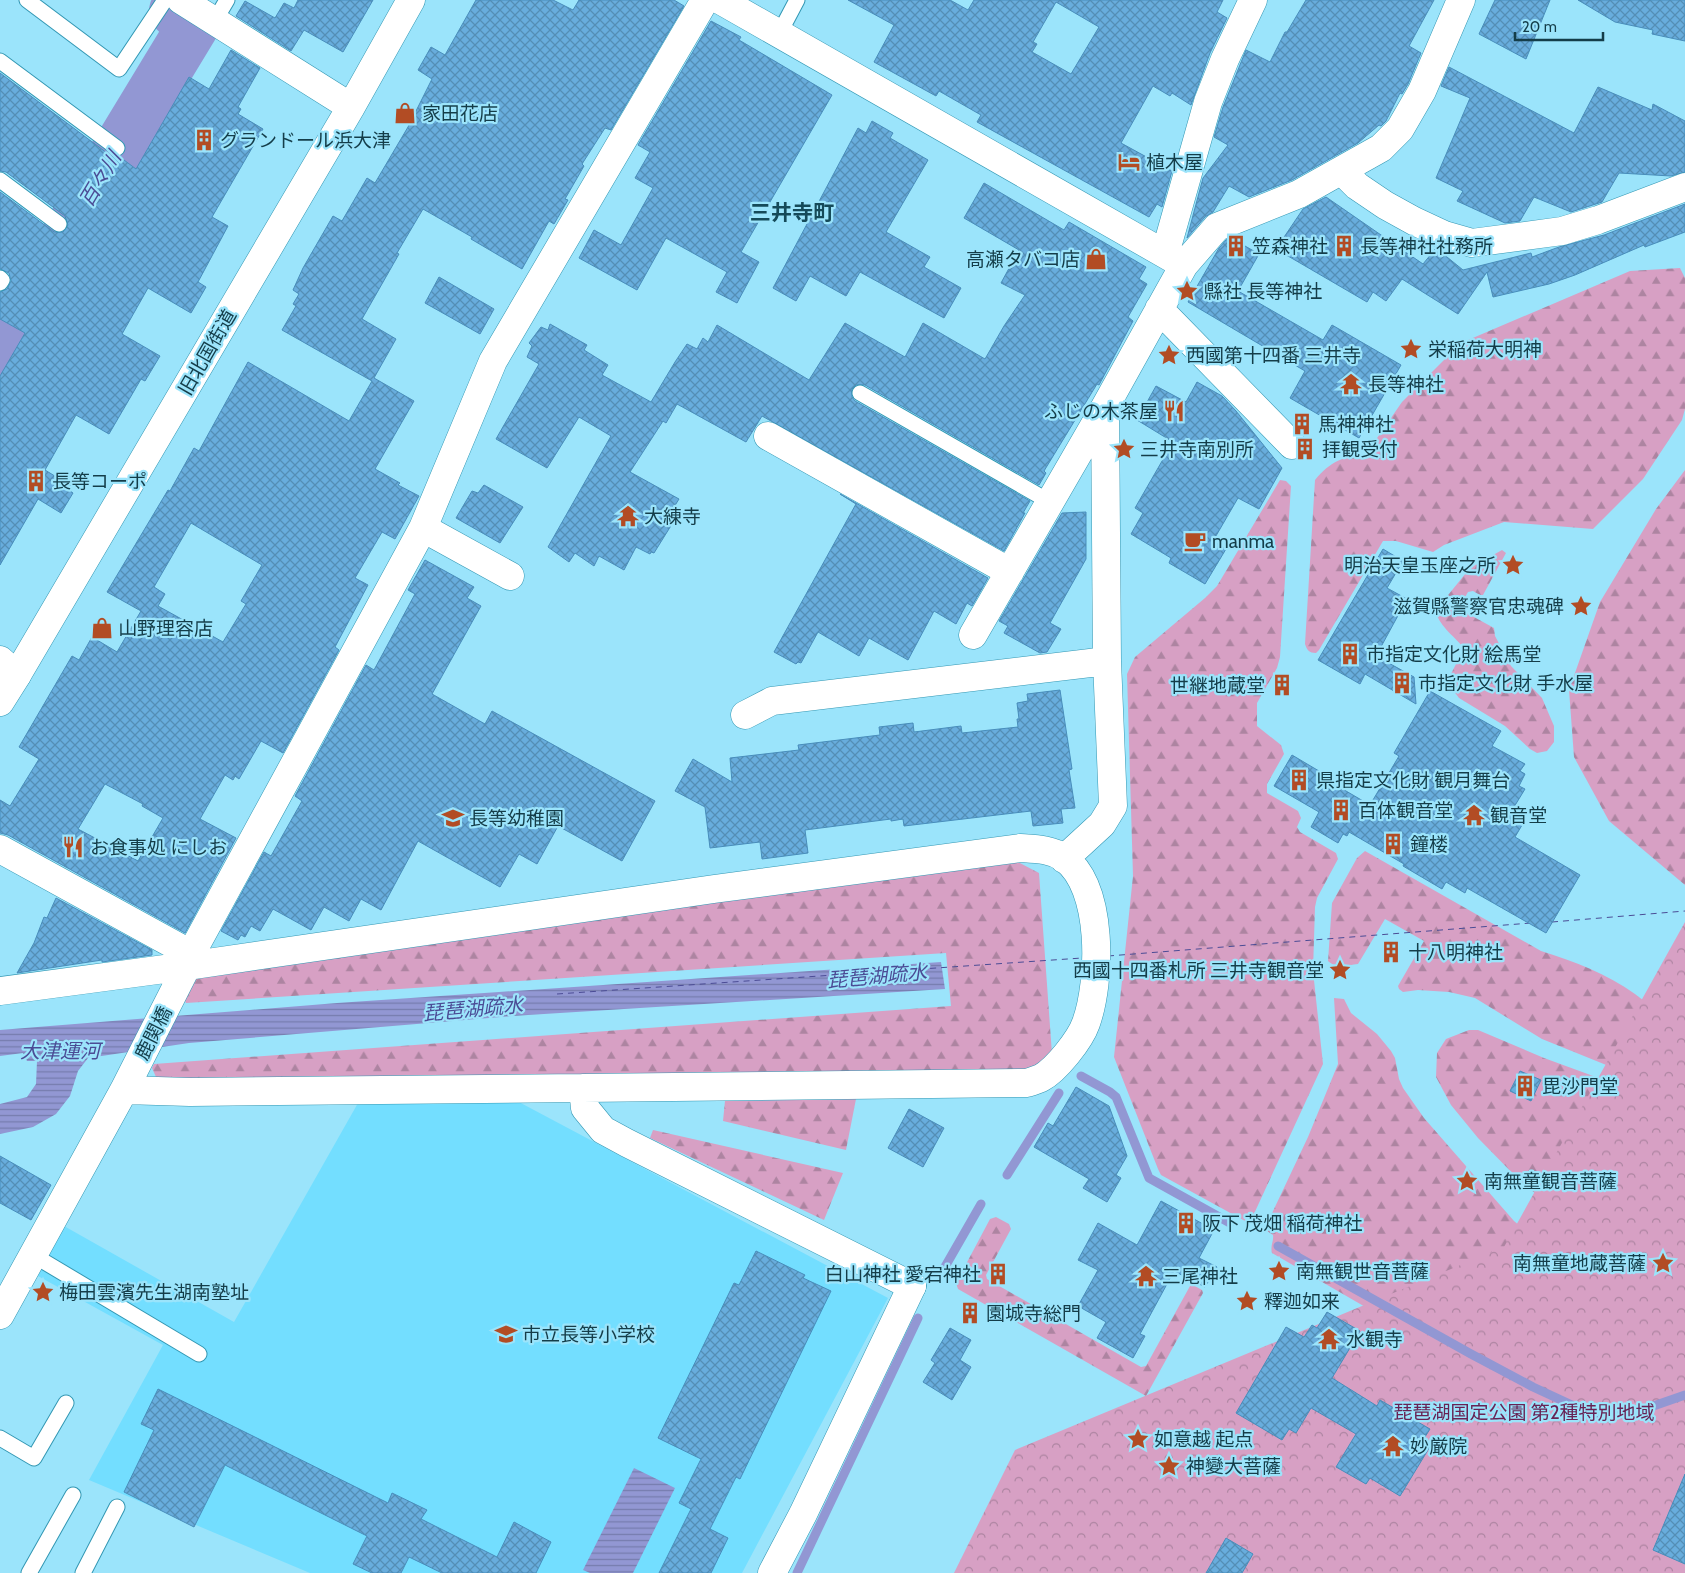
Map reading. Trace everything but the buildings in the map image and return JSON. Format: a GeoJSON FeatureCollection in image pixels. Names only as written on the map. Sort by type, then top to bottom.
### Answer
{"type":"FeatureCollection","features":[{"type":"Feature","properties":{"kind":"street"},"geometry":{"type":"LineString","coordinates":[[181,0],[220,11],[351,107]]}},
{"type":"Feature","properties":{"kind":"street","name":"旧北国街道"},"geometry":{"type":"LineString","coordinates":[[0,702],[8,668],[351,107],[410,0]]}},
{"type":"Feature","properties":{"kind":"street","name":"鹿関橋"},"geometry":{"type":"LineString","coordinates":[[0,1315],[126,1086],[185,967],[423,528],[493,361],[705,0]]}},
{"type":"Feature","properties":{"kind":"street"},"geometry":{"type":"LineString","coordinates":[[720,0],[1175,260]]}},
{"type":"Feature","properties":{"kind":"street"},"geometry":{"type":"LineString","coordinates":[[973,635],[1159,309],[1175,260],[1208,102],[1225,59],[1253,0]]}},
{"type":"Feature","properties":{"kind":"street"},"geometry":{"type":"LineString","coordinates":[[1175,260],[1217,227],[1298,194],[1381,148],[1400,129],[1422,91],[1461,0]]}},
{"type":"Feature","properties":{"kind":"street"},"geometry":{"type":"LineString","coordinates":[[1342,171],[1357,186],[1385,205],[1444,235],[1472,243],[1562,231],[1598,220],[1685,187]]}},
{"type":"Feature","properties":{"kind":"street"},"geometry":{"type":"LineString","coordinates":[[1159,309],[1292,445]]}},
{"type":"Feature","properties":{"kind":"street"},"geometry":{"type":"LineString","coordinates":[[1064,858],[1102,824],[1113,806],[1107,660],[1104,407]]}},
{"type":"Feature","properties":{"kind":"street"},"geometry":{"type":"LineString","coordinates":[[768,436],[1010,572]]}},
{"type":"Feature","properties":{"kind":"street"},"geometry":{"type":"LineString","coordinates":[[423,528],[510,576]]}},
{"type":"Feature","properties":{"kind":"street"},"geometry":{"type":"LineString","coordinates":[[745,715],[772,701],[1107,660]]}},
{"type":"Feature","properties":{"kind":"street"},"geometry":{"type":"LineString","coordinates":[[0,991],[185,967],[695,892],[1020,848],[1049,850],[1064,858],[1078,873],[1091,902],[1097,944],[1093,997],[1086,1024],[1074,1045],[1054,1068],[1042,1078],[1026,1083],[190,1092],[126,1086]]}},
{"type":"Feature","properties":{"kind":"street"},"geometry":{"type":"LineString","coordinates":[[0,849],[185,967]]}},
{"type":"Feature","properties":{"kind":"street"},"geometry":{"type":"LineString","coordinates":[[583,1088],[586,1108],[603,1130],[912,1286],[803,1514],[772,1573]]}},
{"type":"Feature","properties":{"kind":"lane"},"geometry":{"type":"LineString","coordinates":[[27,0],[119,69],[165,0]]}},
{"type":"Feature","properties":{"kind":"lane"},"geometry":{"type":"LineString","coordinates":[[779,34],[797,0]]}},
{"type":"Feature","properties":{"kind":"lane"},"geometry":{"type":"LineString","coordinates":[[0,61],[117,148]]}},
{"type":"Feature","properties":{"kind":"lane"},"geometry":{"type":"LineString","coordinates":[[0,180],[59,224]]}},
{"type":"Feature","properties":{"kind":"lane"},"geometry":{"type":"LineString","coordinates":[[0,278],[2,280],[0,284]]}},
{"type":"Feature","properties":{"kind":"lane"},"geometry":{"type":"LineString","coordinates":[[860,393],[1050,502]]}},
{"type":"Feature","properties":{"kind":"lane"},"geometry":{"type":"LineString","coordinates":[[34,1255],[199,1354]]}},
{"type":"Feature","properties":{"kind":"lane"},"geometry":{"type":"LineString","coordinates":[[0,1438],[34,1458],[66,1403]]}},
{"type":"Feature","properties":{"kind":"lane"},"geometry":{"type":"LineString","coordinates":[[29,1573],[73,1495]]}},
{"type":"Feature","properties":{"kind":"lane"},"geometry":{"type":"LineString","coordinates":[[83,1573],[117,1507]]}},
{"type":"Feature","properties":{"kind":"shaded area","name":"市立長等小学校"},"geometry":{"type":"Polygon","coordinates":[[[517,1101],[888,1298],[742,1573],[310,1573],[89,1480],[163,1345],[38,1276],[64,1226],[234,1322],[358,1103],[517,1101]]]}},
{"type":"Feature","properties":{"kind":"green space"},"geometry":{"type":"Polygon","coordinates":[[[1680,268],[1685,278],[1685,409],[1682,420],[1643,479],[1593,529],[1504,522],[1444,545],[1433,552],[1396,541],[1383,541],[1319,650],[1316,653],[1309,651],[1305,644],[1315,480],[1326,468],[1337,461],[1366,454],[1402,402],[1461,343],[1630,271],[1680,268]]]}},
{"type":"Feature","properties":{"kind":"green space"},"geometry":{"type":"Polygon","coordinates":[[[1685,470],[1685,885],[1609,821],[1574,757],[1569,690],[1600,602],[1656,509],[1685,470]]]}},
{"type":"Feature","properties":{"kind":"green space"},"geometry":{"type":"Polygon","coordinates":[[[1280,480],[1286,481],[1291,486],[1280,657],[1277,668],[1257,703],[1257,726],[1281,745],[1284,754],[1267,784],[1267,793],[1298,811],[1301,818],[1297,827],[1300,832],[1336,853],[1338,859],[1317,898],[1315,907],[1313,971],[1323,1064],[1253,1216],[1245,1221],[1161,1175],[1114,1057],[1133,876],[1127,674],[1135,657],[1217,586],[1280,480]]]}},
{"type":"Feature","properties":{"kind":"green space"},"geometry":{"type":"Polygon","coordinates":[[[1502,550],[1506,553],[1483,595],[1473,591],[1468,592],[1460,606],[1463,611],[1494,628],[1495,636],[1511,666],[1542,698],[1554,726],[1554,742],[1547,751],[1537,753],[1505,726],[1459,698],[1447,682],[1463,647],[1439,620],[1436,610],[1470,568],[1502,550]]]}},
{"type":"Feature","properties":{"kind":"green space"},"geometry":{"type":"Polygon","coordinates":[[[1365,851],[1541,951],[1578,964],[1613,980],[1642,999],[1685,1037],[1626,1073],[1542,1039],[1475,998],[1449,992],[1418,990],[1403,992],[1398,986],[1424,941],[1385,919],[1358,964],[1342,966],[1331,963],[1328,961],[1332,903],[1357,858],[1365,851]]]}},
{"type":"Feature","properties":{"kind":"green space"},"geometry":{"type":"Polygon","coordinates":[[[1016,861],[1039,873],[1052,1054],[1028,1075],[165,1079],[156,1077],[152,1068],[154,1064],[951,1006],[946,953],[186,1003],[183,997],[199,974],[1016,861]]]}},
{"type":"Feature","properties":{"kind":"green space","name":"琵琶湖国定公園 第2種特別地域"},"geometry":{"type":"Polygon","coordinates":[[[1685,922],[1685,1573],[954,1573],[1015,1450],[1504,1247],[1685,922]]]}},
{"type":"Feature","properties":{"kind":"green space"},"geometry":{"type":"Polygon","coordinates":[[[1334,998],[1344,999],[1351,1013],[1377,1034],[1395,1058],[1399,1079],[1403,1088],[1424,1118],[1514,1221],[1537,1240],[1374,1312],[1272,1253],[1273,1235],[1265,1228],[1308,1137],[1338,1064],[1334,998]]]}},
{"type":"Feature","properties":{"kind":"green space"},"geometry":{"type":"Polygon","coordinates":[[[1469,1030],[1478,1030],[1544,1058],[1626,1088],[1577,1223],[1524,1185],[1478,1138],[1451,1105],[1436,1077],[1437,1053],[1446,1039],[1469,1030]]]}},
{"type":"Feature","properties":{"kind":"green space"},"geometry":{"type":"Polygon","coordinates":[[[856,1099],[846,1150],[723,1121],[725,1101],[856,1099]]]}},
{"type":"Feature","properties":{"kind":"green space"},"geometry":{"type":"Polygon","coordinates":[[[653,1130],[843,1173],[824,1220],[650,1138],[653,1130]]]}},
{"type":"Feature","properties":{"kind":"green space"},"geometry":{"type":"Polygon","coordinates":[[[996,1217],[1009,1224],[1011,1229],[986,1275],[987,1279],[1141,1367],[1146,1366],[1190,1286],[1193,1285],[1202,1290],[1203,1293],[1146,1396],[958,1289],[956,1283],[990,1219],[996,1217]]]}},
{"type":"Feature","properties":{"kind":"water","name":"大津運河"},"geometry":{"type":"Polygon","coordinates":[[[941,962],[945,989],[512,1016],[189,1043],[88,1058],[78,1071],[70,1096],[56,1114],[33,1127],[0,1134],[0,1104],[27,1097],[36,1084],[37,1061],[27,1061],[23,1053],[0,1056],[0,1030],[337,1003],[941,962]]]}},
{"type":"Feature","properties":{"kind":"water"},"geometry":{"type":"Polygon","coordinates":[[[634,1468],[675,1488],[633,1573],[590,1573],[583,1570],[634,1468]]]}},
{"type":"Feature","properties":{"kind":"waterway","name":"百々川"},"geometry":{"type":"LineString","coordinates":[[0,354],[85,204],[193,26],[175,11]]}},
{"type":"Feature","properties":{"kind":"waterway"},"geometry":{"type":"LineString","coordinates":[[1081,1076],[1116,1097],[1149,1178],[1230,1223]]}},
{"type":"Feature","properties":{"kind":"waterway"},"geometry":{"type":"LineString","coordinates":[[1007,1175],[1059,1093]]}},
{"type":"Feature","properties":{"kind":"waterway"},"geometry":{"type":"LineString","coordinates":[[942,1272],[981,1204]]}},
{"type":"Feature","properties":{"kind":"waterway"},"geometry":{"type":"LineString","coordinates":[[1278,1246],[1471,1354],[1533,1387],[1574,1406],[1607,1416],[1639,1411],[1685,1395]]}},
{"type":"Feature","properties":{"kind":"waterway"},"geometry":{"type":"LineString","coordinates":[[797,1573],[918,1318]]}},
{"type":"Feature","properties":{"kind":"ferry route"},"geometry":{"type":"LineString","coordinates":[[1552,922],[1685,911]]}},
{"type":"Feature","properties":{"kind":"ferry route"},"geometry":{"type":"LineString","coordinates":[[1108,956],[1531,923]]}},
{"type":"Feature","properties":{"kind":"ferry route"},"geometry":{"type":"LineString","coordinates":[[557,994],[1082,958]]}},
{"type":"Feature","properties":{"kind":"place","name":"家田花店"},"geometry":{"type":"Point","coordinates":[405,113]}},
{"type":"Feature","properties":{"kind":"place","name":"グランドール浜大津"},"geometry":{"type":"Point","coordinates":[204,140]}},
{"type":"Feature","properties":{"kind":"place","name":"植木屋"},"geometry":{"type":"Point","coordinates":[1129,162]}},
{"type":"Feature","properties":{"kind":"place","name":"笠森神社"},"geometry":{"type":"Point","coordinates":[1236,246]}},
{"type":"Feature","properties":{"kind":"place","name":"長等神社社務所"},"geometry":{"type":"Point","coordinates":[1344,246]}},
{"type":"Feature","properties":{"kind":"place","name":"高瀬タバコ店"},"geometry":{"type":"Point","coordinates":[1096,259]}},
{"type":"Feature","properties":{"kind":"place","name":"縣社 長等神社"},"geometry":{"type":"Point","coordinates":[1187,291]}},
{"type":"Feature","properties":{"kind":"place","name":"栄稲荷大明神"},"geometry":{"type":"Point","coordinates":[1411,349]}},
{"type":"Feature","properties":{"kind":"place","name":"西國第十四番 三井寺"},"geometry":{"type":"Point","coordinates":[1169,355]}},
{"type":"Feature","properties":{"kind":"place","name":"長等神社"},"geometry":{"type":"Point","coordinates":[1351,384]}},
{"type":"Feature","properties":{"kind":"place","name":"ふじの木茶屋"},"geometry":{"type":"Point","coordinates":[1174,411]}},
{"type":"Feature","properties":{"kind":"place","name":"馬神神社"},"geometry":{"type":"Point","coordinates":[1302,424]}},
{"type":"Feature","properties":{"kind":"place","name":"三井寺南別所"},"geometry":{"type":"Point","coordinates":[1124,449]}},
{"type":"Feature","properties":{"kind":"place","name":"拝観受付"},"geometry":{"type":"Point","coordinates":[1305,449]}},
{"type":"Feature","properties":{"kind":"place","name":"長等コーポ"},"geometry":{"type":"Point","coordinates":[36,481]}},
{"type":"Feature","properties":{"kind":"place","name":"大練寺"},"geometry":{"type":"Point","coordinates":[628,516]}},
{"type":"Feature","properties":{"kind":"place","name":"manma"},"geometry":{"type":"Point","coordinates":[1195,541]}},
{"type":"Feature","properties":{"kind":"place","name":"明治天皇玉座之所"},"geometry":{"type":"Point","coordinates":[1513,565]}},
{"type":"Feature","properties":{"kind":"place","name":"滋賀縣警察官忠魂碑"},"geometry":{"type":"Point","coordinates":[1581,606]}},
{"type":"Feature","properties":{"kind":"place","name":"山野理容店"},"geometry":{"type":"Point","coordinates":[102,628]}},
{"type":"Feature","properties":{"kind":"place","name":"市指定文化財 絵馬堂"},"geometry":{"type":"Point","coordinates":[1350,654]}},
{"type":"Feature","properties":{"kind":"place","name":"市指定文化財 手水屋"},"geometry":{"type":"Point","coordinates":[1402,683]}},
{"type":"Feature","properties":{"kind":"place","name":"世継地蔵堂"},"geometry":{"type":"Point","coordinates":[1282,685]}},
{"type":"Feature","properties":{"kind":"place","name":"県指定文化財 観月舞台"},"geometry":{"type":"Point","coordinates":[1299,780]}},
{"type":"Feature","properties":{"kind":"place","name":"百体観音堂"},"geometry":{"type":"Point","coordinates":[1341,810]}},
{"type":"Feature","properties":{"kind":"place","name":"観音堂"},"geometry":{"type":"Point","coordinates":[1474,815]}},
{"type":"Feature","properties":{"kind":"place","name":"長等幼稚園"},"geometry":{"type":"Point","coordinates":[453,818]}},
{"type":"Feature","properties":{"kind":"place","name":"鐘楼"},"geometry":{"type":"Point","coordinates":[1393,844]}},
{"type":"Feature","properties":{"kind":"place","name":"お食事処 にしお"},"geometry":{"type":"Point","coordinates":[73,847]}},
{"type":"Feature","properties":{"kind":"place","name":"十八明神社"},"geometry":{"type":"Point","coordinates":[1391,952]}},
{"type":"Feature","properties":{"kind":"place","name":"西國十四番札所 三井寺観音堂"},"geometry":{"type":"Point","coordinates":[1340,970]}},
{"type":"Feature","properties":{"kind":"place","name":"毘沙門堂"},"geometry":{"type":"Point","coordinates":[1525,1086]}},
{"type":"Feature","properties":{"kind":"place","name":"南無童観音菩薩"},"geometry":{"type":"Point","coordinates":[1467,1181]}},
{"type":"Feature","properties":{"kind":"place","name":"阪下 茂畑 稲荷神社"},"geometry":{"type":"Point","coordinates":[1186,1223]}},
{"type":"Feature","properties":{"kind":"place","name":"南無童地蔵菩薩"},"geometry":{"type":"Point","coordinates":[1663,1263]}},
{"type":"Feature","properties":{"kind":"place","name":"南無観世音菩薩"},"geometry":{"type":"Point","coordinates":[1279,1271]}},
{"type":"Feature","properties":{"kind":"place","name":"白山神社 愛宕神社"},"geometry":{"type":"Point","coordinates":[998,1274]}},
{"type":"Feature","properties":{"kind":"place","name":"三尾神社"},"geometry":{"type":"Point","coordinates":[1146,1276]}},
{"type":"Feature","properties":{"kind":"place","name":"梅田雲濱先生湖南塾址"},"geometry":{"type":"Point","coordinates":[43,1292]}},
{"type":"Feature","properties":{"kind":"place","name":"釋迦如来"},"geometry":{"type":"Point","coordinates":[1247,1301]}},
{"type":"Feature","properties":{"kind":"place","name":"園城寺総門"},"geometry":{"type":"Point","coordinates":[970,1313]}},
{"type":"Feature","properties":{"kind":"place","name":"市立長等小学校"},"geometry":{"type":"Point","coordinates":[506,1334]}},
{"type":"Feature","properties":{"kind":"place","name":"水観寺"},"geometry":{"type":"Point","coordinates":[1329,1339]}},
{"type":"Feature","properties":{"kind":"place","name":"如意越 起点"},"geometry":{"type":"Point","coordinates":[1138,1439]}},
{"type":"Feature","properties":{"kind":"place","name":"妙厳院"},"geometry":{"type":"Point","coordinates":[1393,1446]}},
{"type":"Feature","properties":{"kind":"place","name":"神變大菩薩"},"geometry":{"type":"Point","coordinates":[1169,1466]}},
{"type":"Feature","properties":{"kind":"district","name":"三井寺町"},"geometry":{"type":"Point","coordinates":[792,213]}},
{"type":"Feature","properties":{"kind":"water label","name":"琵琶湖疏水"},"geometry":{"type":"Point","coordinates":[877,976]}},
{"type":"Feature","properties":{"kind":"water label","name":"琵琶湖疏水"},"geometry":{"type":"Point","coordinates":[473,1009]}}]}
